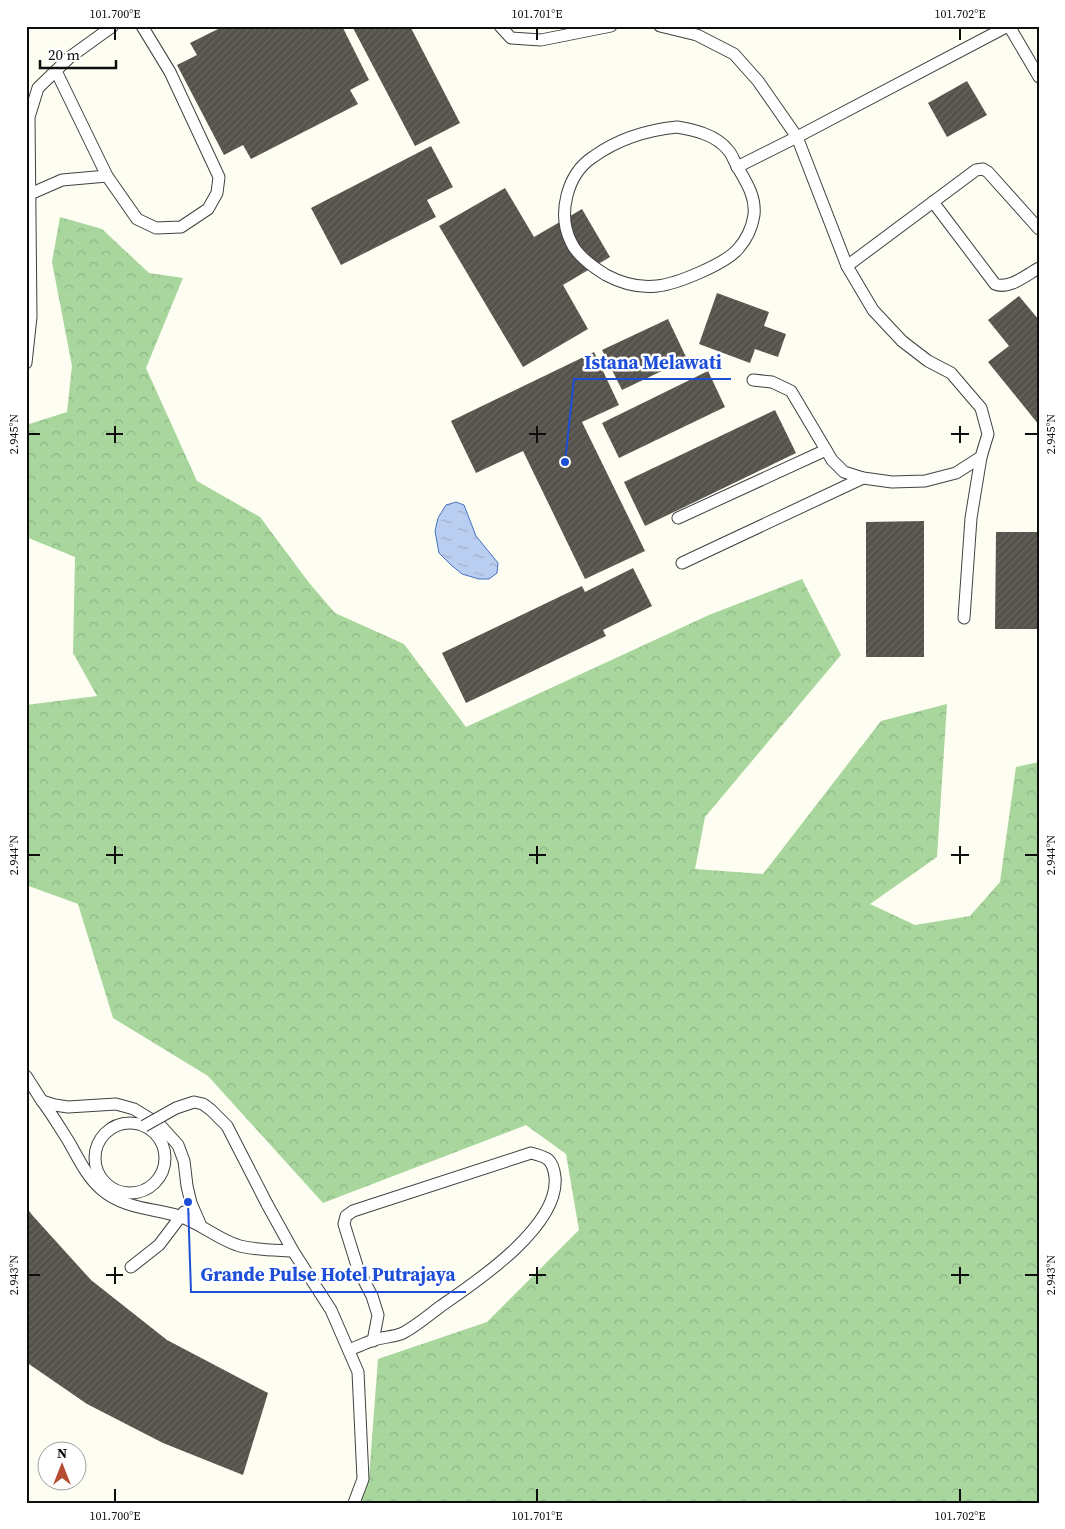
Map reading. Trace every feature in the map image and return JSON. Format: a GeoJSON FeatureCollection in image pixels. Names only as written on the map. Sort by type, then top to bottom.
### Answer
{"type":"FeatureCollection","features":[{"type":"Feature","properties":{"kind":"lane"},"geometry":{"type":"LineString","coordinates":[[26,363],[31,317],[29,117],[38,88],[70,57],[113,26]]}},
{"type":"Feature","properties":{"kind":"lane"},"geometry":{"type":"LineString","coordinates":[[56,71],[107,176],[136,219],[156,228],[180,228],[208,209],[217,193],[219,177],[170,72],[142,26]]}},
{"type":"Feature","properties":{"kind":"lane"},"geometry":{"type":"LineString","coordinates":[[500,26],[511,38],[541,40],[611,26]]}},
{"type":"Feature","properties":{"kind":"lane"},"geometry":{"type":"LineString","coordinates":[[660,26],[697,35],[734,54],[758,81],[797,138],[847,266],[873,310],[902,341],[928,361],[951,373],[981,408],[988,434],[981,458],[971,518],[964,618]]}},
{"type":"Feature","properties":{"kind":"lane"},"geometry":{"type":"LineString","coordinates":[[737,166],[797,138],[1009,26],[1039,77]]}},
{"type":"Feature","properties":{"kind":"lane"},"geometry":{"type":"LineString","coordinates":[[677,127],[706,134],[728,150],[737,166],[750,188],[753,199],[752,227],[746,240],[737,251],[719,263],[669,284],[655,286],[627,283],[610,277],[595,268],[571,242],[565,216],[571,184],[580,169],[591,157],[613,145],[638,134],[677,127]]}},
{"type":"Feature","properties":{"kind":"lane"},"geometry":{"type":"LineString","coordinates":[[847,266],[976,170],[983,169],[988,172],[1039,229]]}},
{"type":"Feature","properties":{"kind":"lane"},"geometry":{"type":"LineString","coordinates":[[30,194],[62,180],[107,176]]}},
{"type":"Feature","properties":{"kind":"lane"},"geometry":{"type":"LineString","coordinates":[[933,202],[995,284],[1001,287],[1007,286],[1039,268]]}},
{"type":"Feature","properties":{"kind":"lane"},"geometry":{"type":"LineString","coordinates":[[753,380],[772,382],[791,392],[832,460],[844,472],[863,478],[892,482],[925,482],[956,474],[981,458]]}},
{"type":"Feature","properties":{"kind":"lane"},"geometry":{"type":"LineString","coordinates":[[678,518],[826,450]]}},
{"type":"Feature","properties":{"kind":"lane"},"geometry":{"type":"LineString","coordinates":[[682,563],[863,478]]}},
{"type":"Feature","properties":{"kind":"lane"},"geometry":{"type":"LineString","coordinates":[[26,1076],[81,1164],[100,1189],[118,1201],[132,1206],[180,1216],[201,1226],[218,1238],[239,1246],[293,1251]]}},
{"type":"Feature","properties":{"kind":"lane"},"geometry":{"type":"LineString","coordinates":[[42,1101],[68,1107],[116,1104],[134,1109],[160,1125],[178,1145],[184,1161],[191,1203],[201,1226]]}},
{"type":"Feature","properties":{"kind":"lane"},"geometry":{"type":"LineString","coordinates":[[144,1126],[158,1137],[165,1154],[162,1172],[150,1186],[133,1193],[115,1190],[101,1178],[94,1161],[97,1143],[109,1129],[126,1123],[144,1126],[176,1108],[194,1102],[203,1104],[227,1126],[293,1251],[331,1310],[358,1372],[363,1479],[354,1503]]}},
{"type":"Feature","properties":{"kind":"lane"},"geometry":{"type":"LineString","coordinates":[[349,1350],[373,1340],[402,1333],[466,1288],[500,1262],[529,1236],[547,1210],[556,1185],[554,1168],[546,1157],[531,1153],[353,1211],[346,1216],[344,1224],[355,1260],[372,1296],[378,1315],[373,1340]]}},
{"type":"Feature","properties":{"kind":"lane"},"geometry":{"type":"LineString","coordinates":[[131,1266],[159,1245],[191,1203]]}},
{"type":"Feature","properties":{"kind":"green space"},"geometry":{"type":"Polygon","coordinates":[[[60,217],[102,229],[149,273],[183,278],[146,368],[197,481],[260,517],[310,584],[335,613],[404,644],[466,727],[709,615],[802,579],[841,655],[705,817],[695,869],[763,874],[881,721],[947,704],[937,857],[870,904],[915,925],[970,916],[1000,882],[1016,767],[1039,762],[1039,1503],[360,1503],[369,1478],[378,1359],[487,1322],[579,1230],[566,1154],[526,1125],[323,1203],[208,1076],[113,1018],[78,904],[26,885],[26,705],[97,696],[73,653],[75,557],[26,537],[26,425],[67,412],[72,366],[52,262],[60,217]]]}},
{"type":"Feature","properties":{"kind":"water"},"geometry":{"type":"Polygon","coordinates":[[[456,502],[464,505],[476,536],[498,563],[497,573],[489,579],[479,579],[462,574],[439,553],[435,531],[438,518],[446,505],[456,502]]]}},
{"type":"Feature","properties":{"kind":"building"},"geometry":{"type":"Polygon","coordinates":[[[224,26],[342,26],[369,80],[350,90],[358,104],[251,159],[243,145],[224,155],[177,65],[197,55],[190,43],[224,26]]]}},
{"type":"Feature","properties":{"kind":"building"},"geometry":{"type":"Polygon","coordinates":[[[352,26],[410,26],[460,123],[415,146],[352,26]]]}},
{"type":"Feature","properties":{"kind":"building"},"geometry":{"type":"Polygon","coordinates":[[[967,81],[987,115],[947,137],[928,103],[967,81]]]}},
{"type":"Feature","properties":{"kind":"building"},"geometry":{"type":"Polygon","coordinates":[[[431,146],[453,187],[427,200],[436,217],[341,265],[311,208],[431,146]]]}},
{"type":"Feature","properties":{"kind":"building"},"geometry":{"type":"Polygon","coordinates":[[[505,188],[534,237],[582,209],[610,257],[563,285],[588,329],[523,367],[439,226],[505,188]]]}},
{"type":"Feature","properties":{"kind":"building"},"geometry":{"type":"Polygon","coordinates":[[[717,293],[769,312],[764,326],[786,334],[778,357],[755,349],[750,363],[699,344],[717,293]]]}},
{"type":"Feature","properties":{"kind":"building"},"geometry":{"type":"Polygon","coordinates":[[[1019,296],[1039,320],[1039,425],[988,362],[1009,346],[988,320],[1019,296]]]}},
{"type":"Feature","properties":{"kind":"building"},"geometry":{"type":"Polygon","coordinates":[[[668,319],[687,359],[622,390],[602,350],[668,319]]]}},
{"type":"Feature","properties":{"kind":"building"},"geometry":{"type":"Polygon","coordinates":[[[594,352],[619,405],[582,422],[645,551],[585,579],[523,451],[476,473],[451,421],[594,352]]]}},
{"type":"Feature","properties":{"kind":"building"},"geometry":{"type":"Polygon","coordinates":[[[708,371],[725,407],[619,458],[602,423],[708,371]]]}},
{"type":"Feature","properties":{"kind":"building"},"geometry":{"type":"Polygon","coordinates":[[[775,410],[796,453],[645,526],[624,482],[775,410]]]}},
{"type":"Feature","properties":{"kind":"building"},"geometry":{"type":"Polygon","coordinates":[[[924,521],[924,657],[866,657],[866,522],[924,521]]]}},
{"type":"Feature","properties":{"kind":"building"},"geometry":{"type":"Polygon","coordinates":[[[996,532],[1039,532],[1039,629],[995,629],[996,532]]]}},
{"type":"Feature","properties":{"kind":"building"},"geometry":{"type":"Polygon","coordinates":[[[633,568],[652,606],[603,630],[606,636],[466,703],[442,653],[582,586],[585,592],[633,568]]]}},
{"type":"Feature","properties":{"kind":"building"},"geometry":{"type":"Polygon","coordinates":[[[26,1207],[91,1280],[167,1340],[268,1393],[243,1475],[163,1443],[87,1404],[26,1362],[26,1207]]]}},
{"type":"Feature","properties":{"kind":"place","name":"Istana Melawati"},"geometry":{"type":"Point","coordinates":[565,462]}},
{"type":"Feature","properties":{"kind":"place","name":"Grande Pulse Hotel Putrajaya"},"geometry":{"type":"Point","coordinates":[188,1202]}}]}
